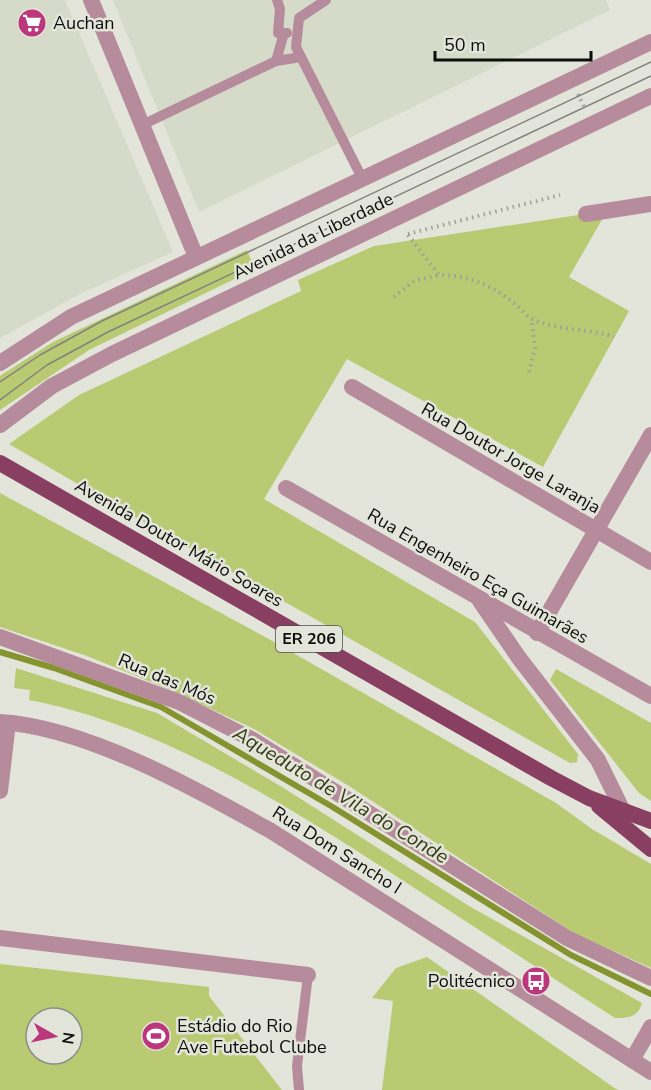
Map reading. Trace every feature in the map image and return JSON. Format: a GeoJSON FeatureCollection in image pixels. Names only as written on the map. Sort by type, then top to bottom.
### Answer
{"type":"FeatureCollection","features":[{"type":"Feature","properties":{"kind":"main road","name":"Avenida Doutor Mário Soares"},"geometry":{"type":"LineString","coordinates":[[0,463],[589,798],[651,849]]}},
{"type":"Feature","properties":{"kind":"main road","name":"Avenida Doutor Mário Soares"},"geometry":{"type":"LineString","coordinates":[[589,798],[651,821]]}},
{"type":"Feature","properties":{"kind":"street"},"geometry":{"type":"LineString","coordinates":[[91,0],[196,257]]}},
{"type":"Feature","properties":{"kind":"street","name":"Avenida da Liberdade"},"geometry":{"type":"LineString","coordinates":[[0,363],[71,317],[651,42]]}},
{"type":"Feature","properties":{"kind":"street","name":"Avenida da Liberdade"},"geometry":{"type":"LineString","coordinates":[[0,425],[52,386],[112,354],[651,96]]}},
{"type":"Feature","properties":{"kind":"street"},"geometry":{"type":"LineString","coordinates":[[585,214],[651,204]]}},
{"type":"Feature","properties":{"kind":"street","name":"Rua Doutor Jorge Laranja"},"geometry":{"type":"LineString","coordinates":[[352,387],[651,562]]}},
{"type":"Feature","properties":{"kind":"street"},"geometry":{"type":"LineString","coordinates":[[537,633],[651,435]]}},
{"type":"Feature","properties":{"kind":"street","name":"Rua Engenheiro Eça Guimarães"},"geometry":{"type":"LineString","coordinates":[[286,488],[651,696]]}},
{"type":"Feature","properties":{"kind":"street"},"geometry":{"type":"LineString","coordinates":[[477,597],[525,666],[598,760],[623,810]]}},
{"type":"Feature","properties":{"kind":"street","name":"Rua das Mós"},"geometry":{"type":"LineString","coordinates":[[0,637],[179,702],[253,740],[567,938],[651,978]]}},
{"type":"Feature","properties":{"kind":"street"},"geometry":{"type":"LineString","coordinates":[[0,791],[4,723]]}},
{"type":"Feature","properties":{"kind":"street","name":"Rua Dom Sancho I"},"geometry":{"type":"LineString","coordinates":[[4,723],[52,730],[97,746],[212,798],[359,886],[651,1072]]}},
{"type":"Feature","properties":{"kind":"street"},"geometry":{"type":"LineString","coordinates":[[0,938],[308,975]]}},
{"type":"Feature","properties":{"kind":"street"},"geometry":{"type":"LineString","coordinates":[[632,1060],[651,1027]]}},
{"type":"Feature","properties":{"kind":"lane"},"geometry":{"type":"LineString","coordinates":[[277,0],[280,9],[278,33],[297,33]]}},
{"type":"Feature","properties":{"kind":"lane"},"geometry":{"type":"LineString","coordinates":[[326,0],[299,18],[296,47],[362,178]]}},
{"type":"Feature","properties":{"kind":"lane"},"geometry":{"type":"LineString","coordinates":[[276,61],[284,33]]}},
{"type":"Feature","properties":{"kind":"lane"},"geometry":{"type":"LineString","coordinates":[[142,125],[276,61],[301,57]]}},
{"type":"Feature","properties":{"kind":"lane"},"geometry":{"type":"LineString","coordinates":[[299,1090],[297,1066],[308,975]]}},
{"type":"Feature","properties":{"kind":"path"},"geometry":{"type":"LineString","coordinates":[[571,80],[592,124]]}},
{"type":"Feature","properties":{"kind":"path"},"geometry":{"type":"LineString","coordinates":[[408,235],[560,195]]}},
{"type":"Feature","properties":{"kind":"path"},"geometry":{"type":"LineString","coordinates":[[407,224],[408,235],[439,274]]}},
{"type":"Feature","properties":{"kind":"path"},"geometry":{"type":"LineString","coordinates":[[394,297],[414,281],[439,274],[459,275],[478,281],[497,291],[531,319],[597,331],[614,338]]}},
{"type":"Feature","properties":{"kind":"path"},"geometry":{"type":"LineString","coordinates":[[529,372],[535,348],[531,319]]}},
{"type":"Feature","properties":{"kind":"shaded area"},"geometry":{"type":"Polygon","coordinates":[[[0,0],[65,0],[173,252],[80,294],[0,338],[0,0]]]}},
{"type":"Feature","properties":{"kind":"shaded area"},"geometry":{"type":"Polygon","coordinates":[[[113,0],[606,0],[610,10],[199,212],[113,0]]]}},
{"type":"Feature","properties":{"kind":"green space"},"geometry":{"type":"Polygon","coordinates":[[[585,214],[604,216],[569,277],[629,311],[543,467],[347,359],[264,499],[475,622],[578,754],[577,762],[570,763],[9,444],[79,395],[301,291],[298,280],[374,246],[585,214]]]}},
{"type":"Feature","properties":{"kind":"green space"},"geometry":{"type":"Polygon","coordinates":[[[247,250],[255,269],[89,350],[0,410],[0,376],[6,372],[53,342],[247,250]]]}},
{"type":"Feature","properties":{"kind":"green space"},"geometry":{"type":"Polygon","coordinates":[[[0,493],[267,638],[556,803],[592,829],[651,864],[651,968],[574,933],[349,786],[254,729],[175,692],[87,656],[0,627],[0,493]]]}},
{"type":"Feature","properties":{"kind":"green space"},"geometry":{"type":"Polygon","coordinates":[[[16,668],[157,713],[282,787],[469,906],[642,1003],[640,1008],[632,1016],[615,1018],[314,824],[223,772],[128,729],[79,712],[29,700],[30,690],[14,688],[16,668]]]}},
{"type":"Feature","properties":{"kind":"green space"},"geometry":{"type":"Polygon","coordinates":[[[556,669],[651,723],[651,801],[639,793],[550,680],[556,669]]]}},
{"type":"Feature","properties":{"kind":"green space"},"geometry":{"type":"Polygon","coordinates":[[[427,957],[619,1090],[382,1090],[393,1001],[372,998],[396,968],[427,957]]]}},
{"type":"Feature","properties":{"kind":"green space","name":"Estádio do Rio Ave Futebol Clube"},"geometry":{"type":"Polygon","coordinates":[[[0,964],[209,987],[209,996],[282,1090],[0,1090],[0,964]]]}},
{"type":"Feature","properties":{"kind":"waterway","name":"Aqueduto de Vila do Conde"},"geometry":{"type":"LineString","coordinates":[[0,652],[54,668],[161,707],[331,806],[571,955],[651,994]]}},
{"type":"Feature","properties":{"kind":"tram line"},"geometry":{"type":"LineString","coordinates":[[0,382],[40,355],[102,321],[651,62]]}},
{"type":"Feature","properties":{"kind":"tram line"},"geometry":{"type":"LineString","coordinates":[[0,400],[47,365],[108,332],[651,76]]}},
{"type":"Feature","properties":{"kind":"place","name":"Auchan"},"geometry":{"type":"Point","coordinates":[32,23]}},
{"type":"Feature","properties":{"kind":"place","name":"Politécnico"},"geometry":{"type":"Point","coordinates":[536,981]}},
{"type":"Feature","properties":{"kind":"place","name":"Estádio do Rio Ave Futebol Clube"},"geometry":{"type":"Point","coordinates":[156,1036]}}]}
